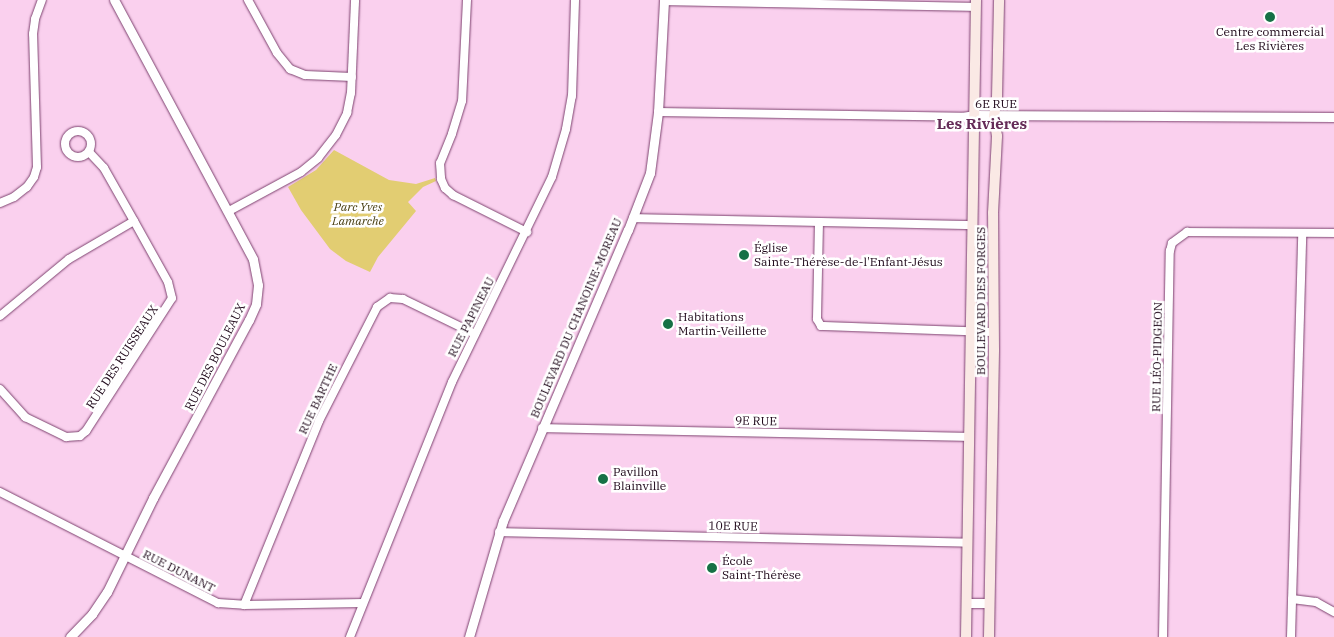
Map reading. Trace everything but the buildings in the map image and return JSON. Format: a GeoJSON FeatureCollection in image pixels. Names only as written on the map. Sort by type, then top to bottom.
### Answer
{"type":"FeatureCollection","features":[{"type":"Feature","properties":{"kind":"main road","name":"BOULEVARD DES FORGES"},"geometry":{"type":"LineString","coordinates":[[989,637],[994,332],[993,213],[997,136],[994,116],[997,98],[999,0]]}},
{"type":"Feature","properties":{"kind":"main road","name":"BOULEVARD DES FORGES"},"geometry":{"type":"LineString","coordinates":[[966,637],[976,4]]}},
{"type":"Feature","properties":{"kind":"street"},"geometry":{"type":"LineString","coordinates":[[0,202],[14,197],[27,187],[34,177],[37,167],[33,34],[35,18],[42,0]]}},
{"type":"Feature","properties":{"kind":"street","name":"RUE DES BOULEAUX"},"geometry":{"type":"LineString","coordinates":[[70,637],[102,601],[124,556],[250,320],[256,304],[258,285],[256,267],[229,211],[114,0]]}},
{"type":"Feature","properties":{"kind":"street"},"geometry":{"type":"LineString","coordinates":[[248,0],[277,54],[290,69],[305,75],[352,77]]}},
{"type":"Feature","properties":{"kind":"street"},"geometry":{"type":"LineString","coordinates":[[229,211],[289,180],[322,153],[344,120],[350,98],[352,77],[355,0]]}},
{"type":"Feature","properties":{"kind":"street"},"geometry":{"type":"LineString","coordinates":[[467,0],[462,101],[455,127],[440,163],[440,179],[448,192],[526,232]]}},
{"type":"Feature","properties":{"kind":"street","name":"RUE PAPINEAU"},"geometry":{"type":"LineString","coordinates":[[350,637],[446,395],[552,178],[568,122],[572,96],[575,0]]}},
{"type":"Feature","properties":{"kind":"street"},"geometry":{"type":"LineString","coordinates":[[664,1],[976,4]]}},
{"type":"Feature","properties":{"kind":"street","name":"BOULEVARD DU CHANOINE-MOREAU"},"geometry":{"type":"LineString","coordinates":[[469,637],[499,532],[633,218],[650,173],[658,112],[664,1]]}},
{"type":"Feature","properties":{"kind":"street","name":"6E RUE"},"geometry":{"type":"LineString","coordinates":[[658,112],[962,117],[974,115],[1334,117]]}},
{"type":"Feature","properties":{"kind":"street","name":"RUE DES RUISSEAUX"},"geometry":{"type":"LineString","coordinates":[[0,390],[22,415],[66,437],[77,437],[86,431],[172,298],[168,282],[104,168],[89,152]]}},
{"type":"Feature","properties":{"kind":"street"},"geometry":{"type":"LineString","coordinates":[[633,218],[973,225]]}},
{"type":"Feature","properties":{"kind":"street"},"geometry":{"type":"LineString","coordinates":[[0,316],[69,258],[134,221]]}},
{"type":"Feature","properties":{"kind":"street"},"geometry":{"type":"LineString","coordinates":[[819,222],[817,319],[821,326],[994,332]]}},
{"type":"Feature","properties":{"kind":"street","name":"RUE LÉO-PIDGEON"},"geometry":{"type":"LineString","coordinates":[[1163,637],[1170,251],[1178,236],[1187,232],[1334,233]]}},
{"type":"Feature","properties":{"kind":"street"},"geometry":{"type":"LineString","coordinates":[[1291,637],[1302,233]]}},
{"type":"Feature","properties":{"kind":"street","name":"RUE BARTHE"},"geometry":{"type":"LineString","coordinates":[[244,605],[316,428],[377,307],[390,298],[407,300],[475,334]]}},
{"type":"Feature","properties":{"kind":"street","name":"9E RUE"},"geometry":{"type":"LineString","coordinates":[[542,428],[969,438]]}},
{"type":"Feature","properties":{"kind":"street","name":"RUE DUNANT"},"geometry":{"type":"LineString","coordinates":[[0,492],[211,601],[226,605],[363,603]]}},
{"type":"Feature","properties":{"kind":"street","name":"10E RUE"},"geometry":{"type":"LineString","coordinates":[[499,532],[968,543]]}},
{"type":"Feature","properties":{"kind":"street"},"geometry":{"type":"LineString","coordinates":[[1292,599],[1316,602],[1334,612]]}},
{"type":"Feature","properties":{"kind":"street"},"geometry":{"type":"LineString","coordinates":[[966,603],[989,603]]}},
{"type":"Feature","properties":{"kind":"green space","name":"Parc Yves Lamarche"},"geometry":{"type":"Polygon","coordinates":[[[334,150],[389,180],[416,184],[435,178],[436,181],[423,187],[408,202],[416,211],[378,257],[370,272],[346,261],[330,249],[301,210],[288,187],[316,170],[334,150]]]}},
{"type":"Feature","properties":{"kind":"place","name":"Centre commercial Les Rivières"},"geometry":{"type":"Point","coordinates":[1270,17]}},
{"type":"Feature","properties":{"kind":"place","name":"Église Sainte-Thérèse-de-l'Enfant-Jésus"},"geometry":{"type":"Point","coordinates":[744,255]}},
{"type":"Feature","properties":{"kind":"place","name":"Habitations Martin-Veillette"},"geometry":{"type":"Point","coordinates":[668,324]}},
{"type":"Feature","properties":{"kind":"place","name":"Pavillon Blainville"},"geometry":{"type":"Point","coordinates":[603,479]}},
{"type":"Feature","properties":{"kind":"place","name":"École Saint-Thérèse"},"geometry":{"type":"Point","coordinates":[712,568]}},
{"type":"Feature","properties":{"kind":"district","name":"Les Rivières"},"geometry":{"type":"Point","coordinates":[982,124]}}]}
